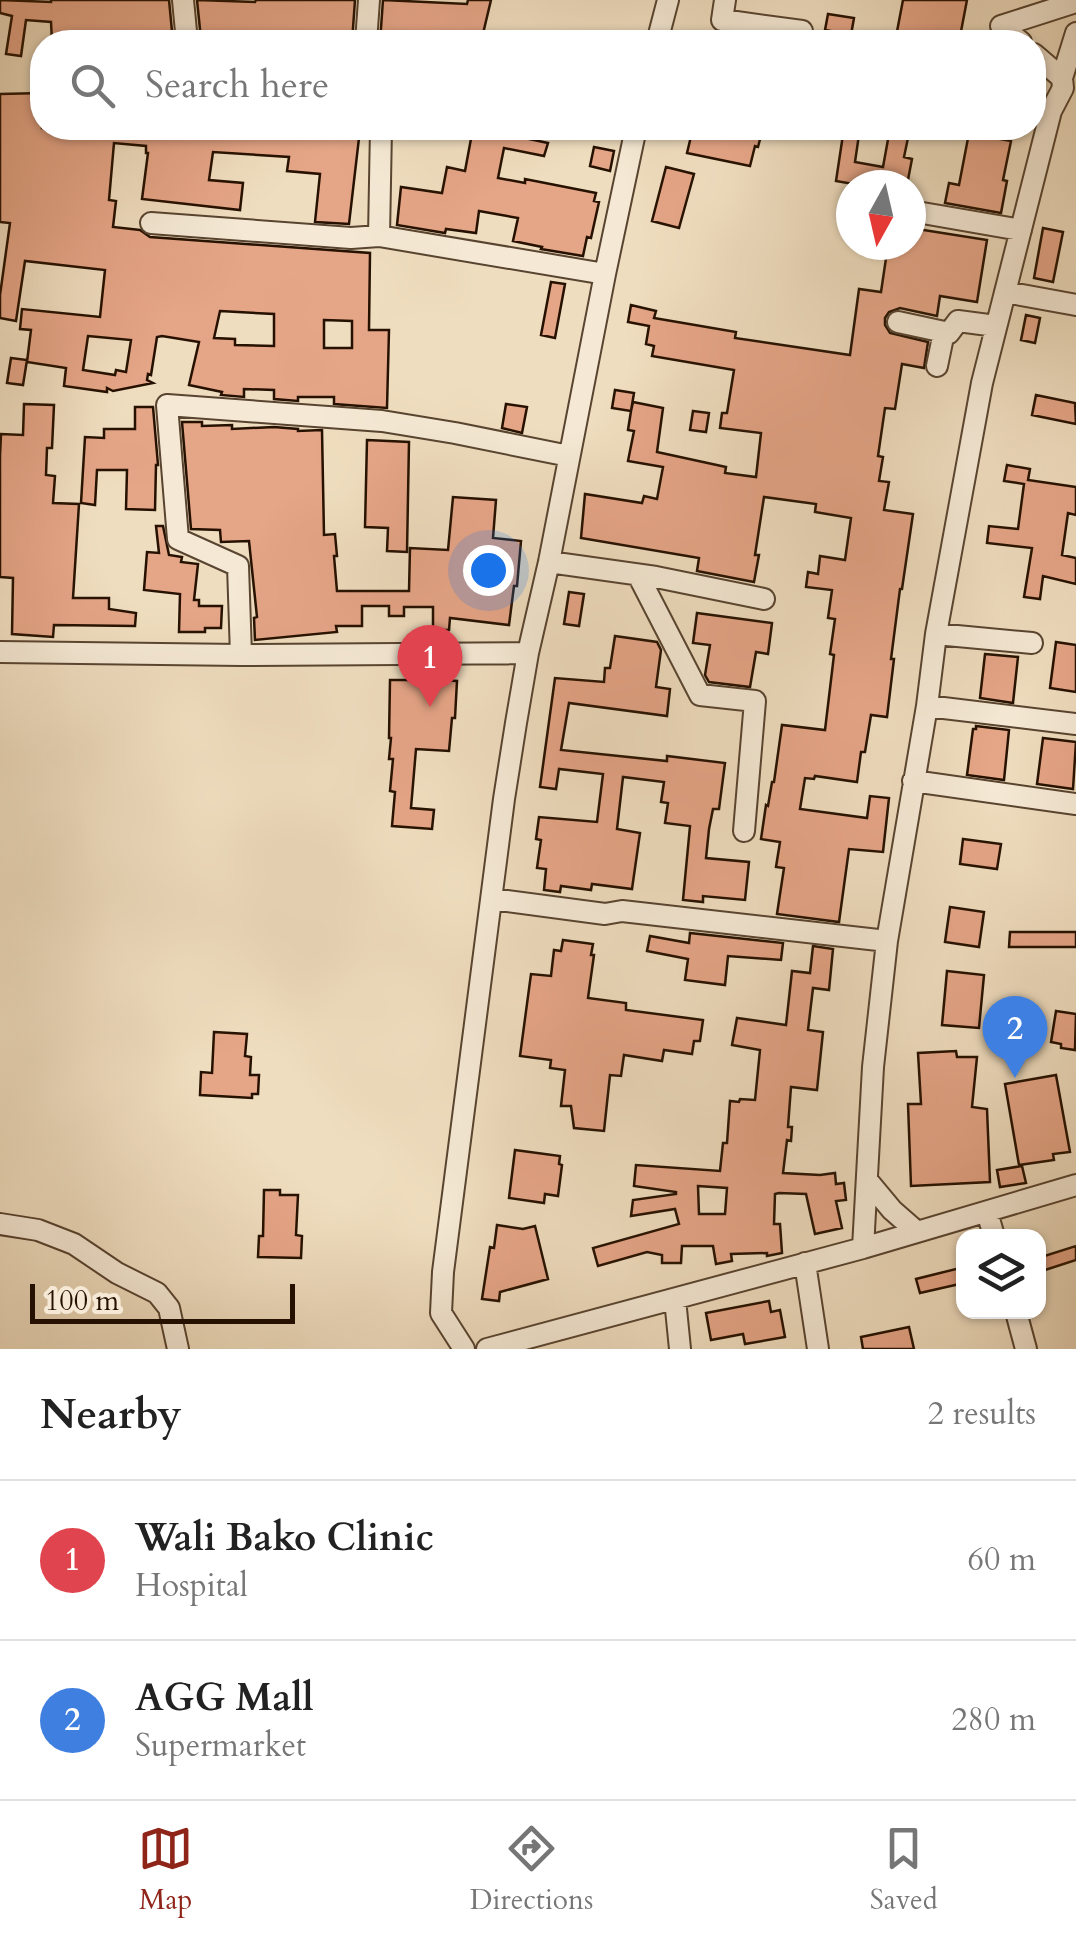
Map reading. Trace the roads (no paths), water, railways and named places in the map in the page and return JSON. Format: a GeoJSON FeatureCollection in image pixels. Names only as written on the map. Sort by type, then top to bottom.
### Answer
{"type":"FeatureCollection","features":[{"type":"Feature","properties":{"kind":"street"},"geometry":{"type":"LineString","coordinates":[[183,0],[186,30]]}},
{"type":"Feature","properties":{"kind":"street"},"geometry":{"type":"LineString","coordinates":[[367,30],[369,0]]}},
{"type":"Feature","properties":{"kind":"street"},"geometry":{"type":"LineString","coordinates":[[660,30],[668,0]]}},
{"type":"Feature","properties":{"kind":"street"},"geometry":{"type":"LineString","coordinates":[[726,0],[722,20],[795,30]]}},
{"type":"Feature","properties":{"kind":"street"},"geometry":{"type":"LineString","coordinates":[[1006,30],[1001,26],[1076,2]]}},
{"type":"Feature","properties":{"kind":"street"},"geometry":{"type":"LineString","coordinates":[[1046,131],[1051,111],[1067,86],[1076,33]]}},
{"type":"Feature","properties":{"kind":"street"},"geometry":{"type":"LineString","coordinates":[[1046,66],[1067,86]]}},
{"type":"Feature","properties":{"kind":"street"},"geometry":{"type":"LineString","coordinates":[[379,236],[381,140]]}},
{"type":"Feature","properties":{"kind":"street"},"geometry":{"type":"LineString","coordinates":[[464,1349],[441,1313],[443,1272],[504,799],[528,652],[633,140]]}},
{"type":"Feature","properties":{"kind":"street"},"geometry":{"type":"LineString","coordinates":[[863,1248],[873,1067],[887,941],[928,706],[936,634],[982,383],[1044,140]]}},
{"type":"Feature","properties":{"kind":"street"},"geometry":{"type":"LineString","coordinates":[[926,214],[1021,230]]}},
{"type":"Feature","properties":{"kind":"street"},"geometry":{"type":"LineString","coordinates":[[152,223],[350,238],[379,236],[604,274]]}},
{"type":"Feature","properties":{"kind":"street"},"geometry":{"type":"LineString","coordinates":[[1005,292],[1076,305]]}},
{"type":"Feature","properties":{"kind":"street"},"geometry":{"type":"LineString","coordinates":[[898,322],[948,333],[958,321],[996,326]]}},
{"type":"Feature","properties":{"kind":"street"},"geometry":{"type":"LineString","coordinates":[[937,366],[944,332]]}},
{"type":"Feature","properties":{"kind":"street"},"geometry":{"type":"LineString","coordinates":[[241,655],[238,566],[178,539],[167,405],[382,421],[569,456]]}},
{"type":"Feature","properties":{"kind":"street"},"geometry":{"type":"LineString","coordinates":[[549,562],[638,574],[764,599]]}},
{"type":"Feature","properties":{"kind":"street"},"geometry":{"type":"LineString","coordinates":[[638,574],[700,695],[754,701],[744,831]]}},
{"type":"Feature","properties":{"kind":"street"},"geometry":{"type":"LineString","coordinates":[[936,634],[1032,643]]}},
{"type":"Feature","properties":{"kind":"street"},"geometry":{"type":"LineString","coordinates":[[0,652],[528,652]]}},
{"type":"Feature","properties":{"kind":"street"},"geometry":{"type":"LineString","coordinates":[[928,706],[1076,724]]}},
{"type":"Feature","properties":{"kind":"street"},"geometry":{"type":"LineString","coordinates":[[913,781],[1076,804]]}},
{"type":"Feature","properties":{"kind":"street"},"geometry":{"type":"LineString","coordinates":[[492,898],[606,914],[622,911],[887,941]]}},
{"type":"Feature","properties":{"kind":"street"},"geometry":{"type":"LineString","coordinates":[[868,1180],[892,1210],[916,1231]]}},
{"type":"Feature","properties":{"kind":"street"},"geometry":{"type":"LineString","coordinates":[[487,1349],[863,1248],[1076,1185]]}},
{"type":"Feature","properties":{"kind":"street"},"geometry":{"type":"LineString","coordinates":[[987,1212],[992,1229]]}},
{"type":"Feature","properties":{"kind":"street"},"geometry":{"type":"LineString","coordinates":[[0,1224],[38,1230],[74,1244],[157,1293],[169,1308],[178,1349]]}},
{"type":"Feature","properties":{"kind":"street"},"geometry":{"type":"LineString","coordinates":[[805,1263],[818,1349]]}},
{"type":"Feature","properties":{"kind":"street"},"geometry":{"type":"LineString","coordinates":[[675,1299],[680,1349]]}},
{"type":"Feature","properties":{"kind":"street"},"geometry":{"type":"LineString","coordinates":[[1018,1319],[1026,1349]]}},
{"type":"Feature","properties":{"kind":"place","name":"Wali Bako Clinic"},"geometry":{"type":"Point","coordinates":[430,707]}},
{"type":"Feature","properties":{"kind":"place","name":"AGG Mall"},"geometry":{"type":"Point","coordinates":[1015,1078]}}]}
